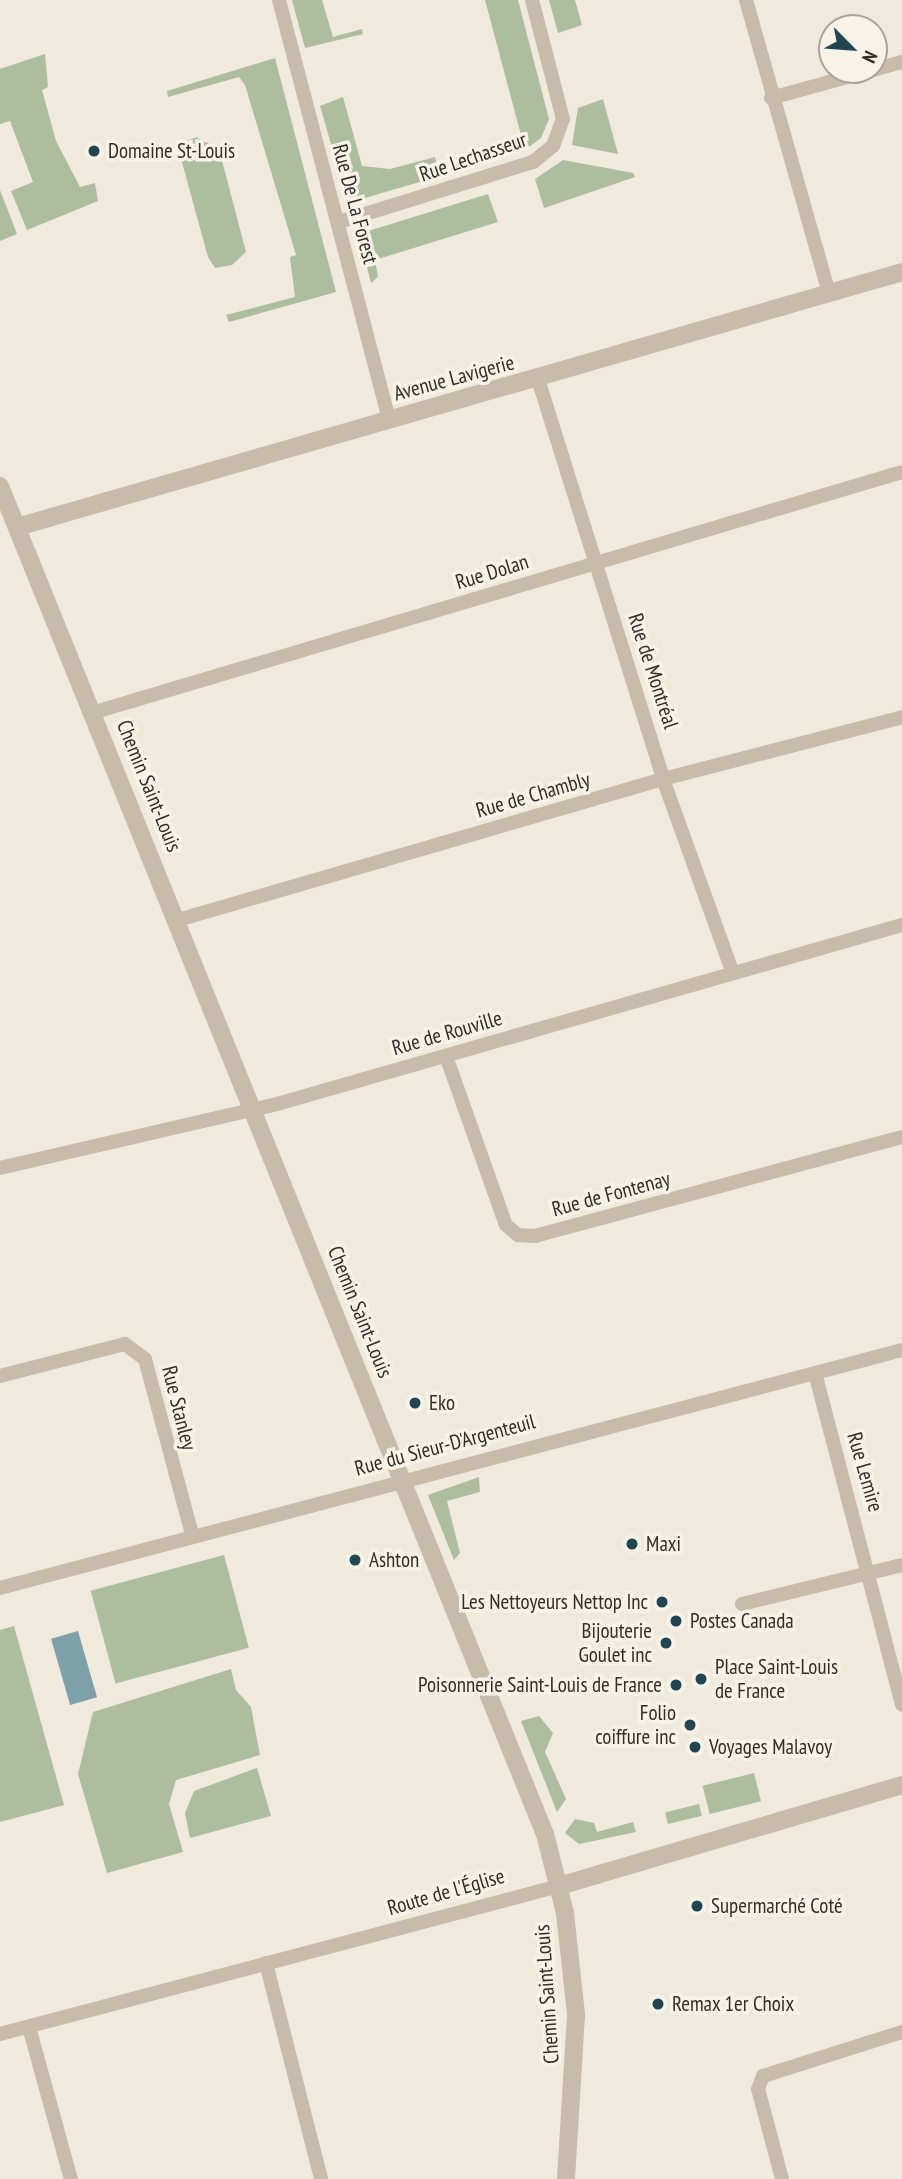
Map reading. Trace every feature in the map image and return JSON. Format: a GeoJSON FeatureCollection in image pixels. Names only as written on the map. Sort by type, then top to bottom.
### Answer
{"type":"FeatureCollection","features":[{"type":"Feature","properties":{"kind":"street","name":"Rue De La Forest"},"geometry":{"type":"LineString","coordinates":[[279,0],[389,419]]}},
{"type":"Feature","properties":{"kind":"street","name":"Rue Lechasseur"},"geometry":{"type":"LineString","coordinates":[[339,222],[533,162],[553,146],[563,119],[532,0]]}},
{"type":"Feature","properties":{"kind":"street"},"geometry":{"type":"LineString","coordinates":[[746,0],[771,98],[828,293]]}},
{"type":"Feature","properties":{"kind":"street"},"geometry":{"type":"LineString","coordinates":[[771,98],[902,62]]}},
{"type":"Feature","properties":{"kind":"street","name":"Avenue Lavigerie"},"geometry":{"type":"LineString","coordinates":[[17,527],[902,272]]}},
{"type":"Feature","properties":{"kind":"street","name":"Rue de Montréal"},"geometry":{"type":"LineString","coordinates":[[538,379],[663,779],[733,974]]}},
{"type":"Feature","properties":{"kind":"street","name":"Rue Dolan"},"geometry":{"type":"LineString","coordinates":[[95,712],[902,472]]}},
{"type":"Feature","properties":{"kind":"street","name":"Chemin Saint-Louis"},"geometry":{"type":"LineString","coordinates":[[0,486],[95,712],[545,1834],[559,1886],[576,2015],[566,2179]]}},
{"type":"Feature","properties":{"kind":"street","name":"Rue de Chambly"},"geometry":{"type":"LineString","coordinates":[[178,920],[663,779],[902,717]]}},
{"type":"Feature","properties":{"kind":"street","name":"Rue de Rouville"},"geometry":{"type":"LineString","coordinates":[[0,1168],[254,1110],[902,925]]}},
{"type":"Feature","properties":{"kind":"street","name":"Rue de Fontenay"},"geometry":{"type":"LineString","coordinates":[[446,1056],[506,1225],[518,1235],[535,1236],[902,1137]]}},
{"type":"Feature","properties":{"kind":"street","name":"Rue Stanley"},"geometry":{"type":"LineString","coordinates":[[0,1376],[125,1344],[145,1359],[192,1535]]}},
{"type":"Feature","properties":{"kind":"street","name":"Rue du Sieur-D'Argenteuil"},"geometry":{"type":"LineString","coordinates":[[0,1587],[902,1350]]}},
{"type":"Feature","properties":{"kind":"street","name":"Rue Lemire"},"geometry":{"type":"LineString","coordinates":[[815,1373],[872,1573],[902,1704]]}},
{"type":"Feature","properties":{"kind":"street"},"geometry":{"type":"LineString","coordinates":[[742,1604],[902,1565]]}},
{"type":"Feature","properties":{"kind":"street","name":"Route de l'Église"},"geometry":{"type":"LineString","coordinates":[[0,2034],[559,1886],[902,1785]]}},
{"type":"Feature","properties":{"kind":"street"},"geometry":{"type":"LineString","coordinates":[[266,1963],[321,2179]]}},
{"type":"Feature","properties":{"kind":"street"},"geometry":{"type":"LineString","coordinates":[[29,2026],[71,2179]]}},
{"type":"Feature","properties":{"kind":"street"},"geometry":{"type":"LineString","coordinates":[[782,2179],[758,2089],[772,2069],[902,2032]]}},
{"type":"Feature","properties":{"kind":"green space"},"geometry":{"type":"Polygon","coordinates":[[[292,0],[322,0],[333,37],[362,29],[363,34],[305,48],[292,0]]]}},
{"type":"Feature","properties":{"kind":"green space"},"geometry":{"type":"Polygon","coordinates":[[[485,0],[518,0],[549,119],[541,138],[525,150],[485,0]]]}},
{"type":"Feature","properties":{"kind":"green space"},"geometry":{"type":"Polygon","coordinates":[[[549,0],[575,0],[582,25],[558,33],[549,0]]]}},
{"type":"Feature","properties":{"kind":"green space"},"geometry":{"type":"Polygon","coordinates":[[[45,54],[48,87],[42,90],[56,141],[80,187],[95,183],[98,201],[27,230],[11,191],[33,182],[10,121],[0,124],[0,69],[45,54]]]}},
{"type":"Feature","properties":{"kind":"green space"},"geometry":{"type":"Polygon","coordinates":[[[275,58],[336,292],[229,322],[226,315],[295,297],[290,257],[296,255],[245,85],[239,77],[168,97],[167,91],[275,58]]]}},
{"type":"Feature","properties":{"kind":"green space"},"geometry":{"type":"Polygon","coordinates":[[[343,97],[362,166],[390,169],[435,157],[440,176],[358,200],[346,196],[320,106],[343,97]]]}},
{"type":"Feature","properties":{"kind":"green space"},"geometry":{"type":"Polygon","coordinates":[[[603,99],[618,154],[572,145],[578,108],[603,99]]]}},
{"type":"Feature","properties":{"kind":"green space"},"geometry":{"type":"Polygon","coordinates":[[[196,137],[219,149],[246,252],[232,265],[215,268],[208,257],[180,155],[189,153],[187,141],[196,137]]]}},
{"type":"Feature","properties":{"kind":"green space"},"geometry":{"type":"Polygon","coordinates":[[[563,160],[633,173],[635,177],[544,208],[535,179],[563,160]]]}},
{"type":"Feature","properties":{"kind":"green space"},"geometry":{"type":"Polygon","coordinates":[[[0,190],[17,234],[0,241],[0,190]]]}},
{"type":"Feature","properties":{"kind":"green space"},"geometry":{"type":"Polygon","coordinates":[[[488,194],[498,222],[375,260],[378,277],[371,283],[361,243],[365,232],[488,194]]]}},
{"type":"Feature","properties":{"kind":"green space"},"geometry":{"type":"Polygon","coordinates":[[[479,1477],[480,1492],[447,1501],[460,1553],[454,1560],[428,1495],[479,1477]]]}},
{"type":"Feature","properties":{"kind":"green space"},"geometry":{"type":"Polygon","coordinates":[[[224,1555],[249,1648],[116,1683],[91,1591],[224,1555]]]}},
{"type":"Feature","properties":{"kind":"green space"},"geometry":{"type":"Polygon","coordinates":[[[14,1626],[64,1805],[0,1822],[0,1630],[14,1626]]]}},
{"type":"Feature","properties":{"kind":"green space"},"geometry":{"type":"Polygon","coordinates":[[[231,1669],[236,1690],[251,1707],[260,1755],[176,1780],[169,1804],[183,1852],[107,1873],[78,1774],[93,1712],[231,1669]]]}},
{"type":"Feature","properties":{"kind":"green space"},"geometry":{"type":"Polygon","coordinates":[[[539,1716],[553,1733],[545,1752],[566,1799],[557,1812],[521,1721],[539,1716]]]}},
{"type":"Feature","properties":{"kind":"green space"},"geometry":{"type":"Polygon","coordinates":[[[257,1768],[271,1816],[190,1838],[185,1813],[194,1791],[257,1768]]]}},
{"type":"Feature","properties":{"kind":"green space"},"geometry":{"type":"Polygon","coordinates":[[[754,1773],[761,1801],[710,1814],[703,1786],[754,1773]]]}},
{"type":"Feature","properties":{"kind":"green space"},"geometry":{"type":"Polygon","coordinates":[[[699,1804],[702,1816],[668,1824],[665,1812],[699,1804]]]}},
{"type":"Feature","properties":{"kind":"green space"},"geometry":{"type":"Polygon","coordinates":[[[575,1819],[594,1823],[597,1832],[633,1822],[636,1832],[579,1844],[565,1833],[575,1819]]]}},
{"type":"Feature","properties":{"kind":"water"},"geometry":{"type":"Polygon","coordinates":[[[78,1631],[97,1697],[70,1705],[51,1639],[78,1631]]]}},
{"type":"Feature","properties":{"kind":"place","name":"Domaine St-Louis"},"geometry":{"type":"Point","coordinates":[94,151]}},
{"type":"Feature","properties":{"kind":"place","name":"Eko"},"geometry":{"type":"Point","coordinates":[415,1403]}},
{"type":"Feature","properties":{"kind":"place","name":"Maxi"},"geometry":{"type":"Point","coordinates":[632,1544]}},
{"type":"Feature","properties":{"kind":"place","name":"Ashton"},"geometry":{"type":"Point","coordinates":[355,1560]}},
{"type":"Feature","properties":{"kind":"place","name":"Les Nettoyeurs Nettop Inc"},"geometry":{"type":"Point","coordinates":[662,1602]}},
{"type":"Feature","properties":{"kind":"place","name":"Postes Canada"},"geometry":{"type":"Point","coordinates":[676,1621]}},
{"type":"Feature","properties":{"kind":"place","name":"Bijouterie Goulet inc"},"geometry":{"type":"Point","coordinates":[666,1643]}},
{"type":"Feature","properties":{"kind":"place","name":"Place Saint-Louis de France"},"geometry":{"type":"Point","coordinates":[701,1679]}},
{"type":"Feature","properties":{"kind":"place","name":"Poisonnerie Saint-Louis de France"},"geometry":{"type":"Point","coordinates":[676,1685]}},
{"type":"Feature","properties":{"kind":"place","name":"Folio coiffure inc"},"geometry":{"type":"Point","coordinates":[690,1725]}},
{"type":"Feature","properties":{"kind":"place","name":"Voyages Malavoy"},"geometry":{"type":"Point","coordinates":[695,1747]}},
{"type":"Feature","properties":{"kind":"place","name":"Supermarché Coté"},"geometry":{"type":"Point","coordinates":[697,1906]}},
{"type":"Feature","properties":{"kind":"place","name":"Remax 1er Choix"},"geometry":{"type":"Point","coordinates":[658,2004]}}]}
